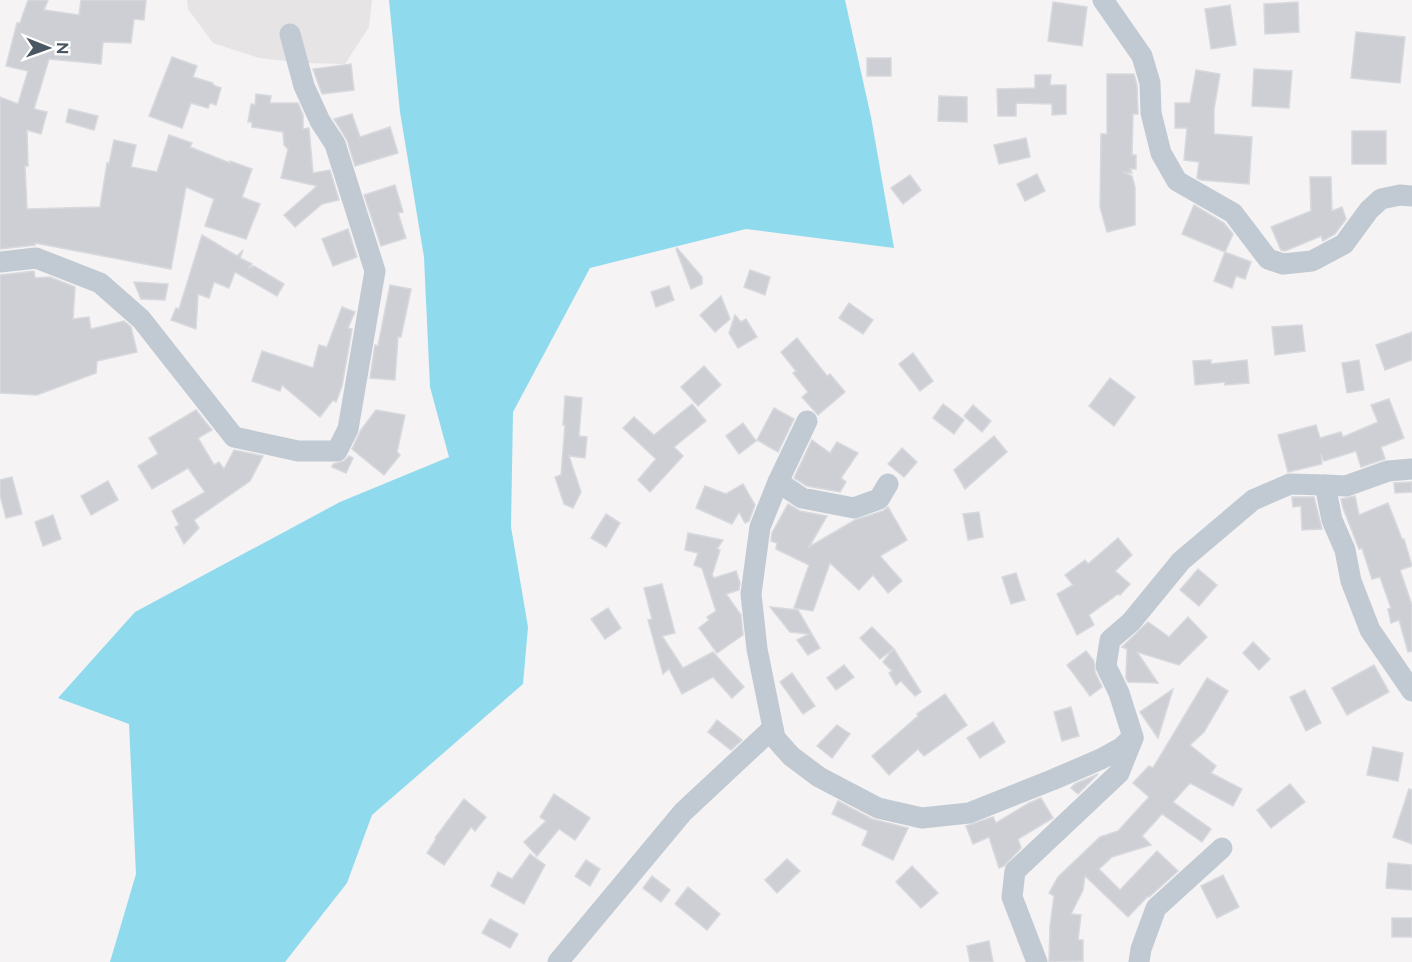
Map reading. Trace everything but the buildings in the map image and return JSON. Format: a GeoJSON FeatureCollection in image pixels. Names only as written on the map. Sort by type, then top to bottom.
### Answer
{"type":"FeatureCollection","features":[{"type":"Feature","properties":{"kind":"street"},"geometry":{"type":"LineString","coordinates":[[1103,0],[1142,56],[1150,82],[1151,112],[1161,153],[1177,181],[1233,213],[1268,259],[1283,264],[1312,261],[1344,244],[1369,210],[1381,199],[1400,195],[1412,196]]}},
{"type":"Feature","properties":{"kind":"street"},"geometry":{"type":"LineString","coordinates":[[0,262],[36,258],[100,283],[141,319],[234,437],[298,451],[337,451],[348,429],[353,406],[375,271],[335,144],[320,121],[304,86],[290,34]]}},
{"type":"Feature","properties":{"kind":"street"},"geometry":{"type":"LineString","coordinates":[[807,421],[760,527],[751,594],[757,649],[775,738],[791,756],[819,777],[878,808],[922,818],[969,813],[1003,800],[1101,759],[1121,748],[1133,737]]}},
{"type":"Feature","properties":{"kind":"street"},"geometry":{"type":"LineString","coordinates":[[1037,962],[1012,897],[1015,872],[1119,773],[1133,737],[1119,693],[1106,666],[1110,640],[1131,622],[1181,561],[1253,500],[1290,484],[1346,486],[1388,471],[1412,469]]}},
{"type":"Feature","properties":{"kind":"street"},"geometry":{"type":"LineString","coordinates":[[778,482],[802,498],[854,508],[879,499],[888,484]]}},
{"type":"Feature","properties":{"kind":"street"},"geometry":{"type":"LineString","coordinates":[[1325,485],[1332,520],[1345,550],[1351,581],[1370,630],[1412,691]]}},
{"type":"Feature","properties":{"kind":"street"},"geometry":{"type":"LineString","coordinates":[[558,962],[683,812],[773,728]]}},
{"type":"Feature","properties":{"kind":"street"},"geometry":{"type":"LineString","coordinates":[[1139,962],[1141,949],[1156,908],[1222,848]]}},
{"type":"Feature","properties":{"kind":"shaded area"},"geometry":{"type":"Polygon","coordinates":[[[187,0],[372,0],[369,27],[345,64],[259,58],[213,43],[188,9],[187,0]]]}},
{"type":"Feature","properties":{"kind":"water"},"geometry":{"type":"Polygon","coordinates":[[[389,0],[845,0],[871,117],[894,248],[746,229],[590,268],[513,412],[511,527],[528,627],[523,684],[372,815],[347,883],[285,962],[110,962],[136,874],[129,724],[58,698],[135,612],[340,502],[449,457],[430,387],[424,257],[400,112],[389,0]]]}}]}
